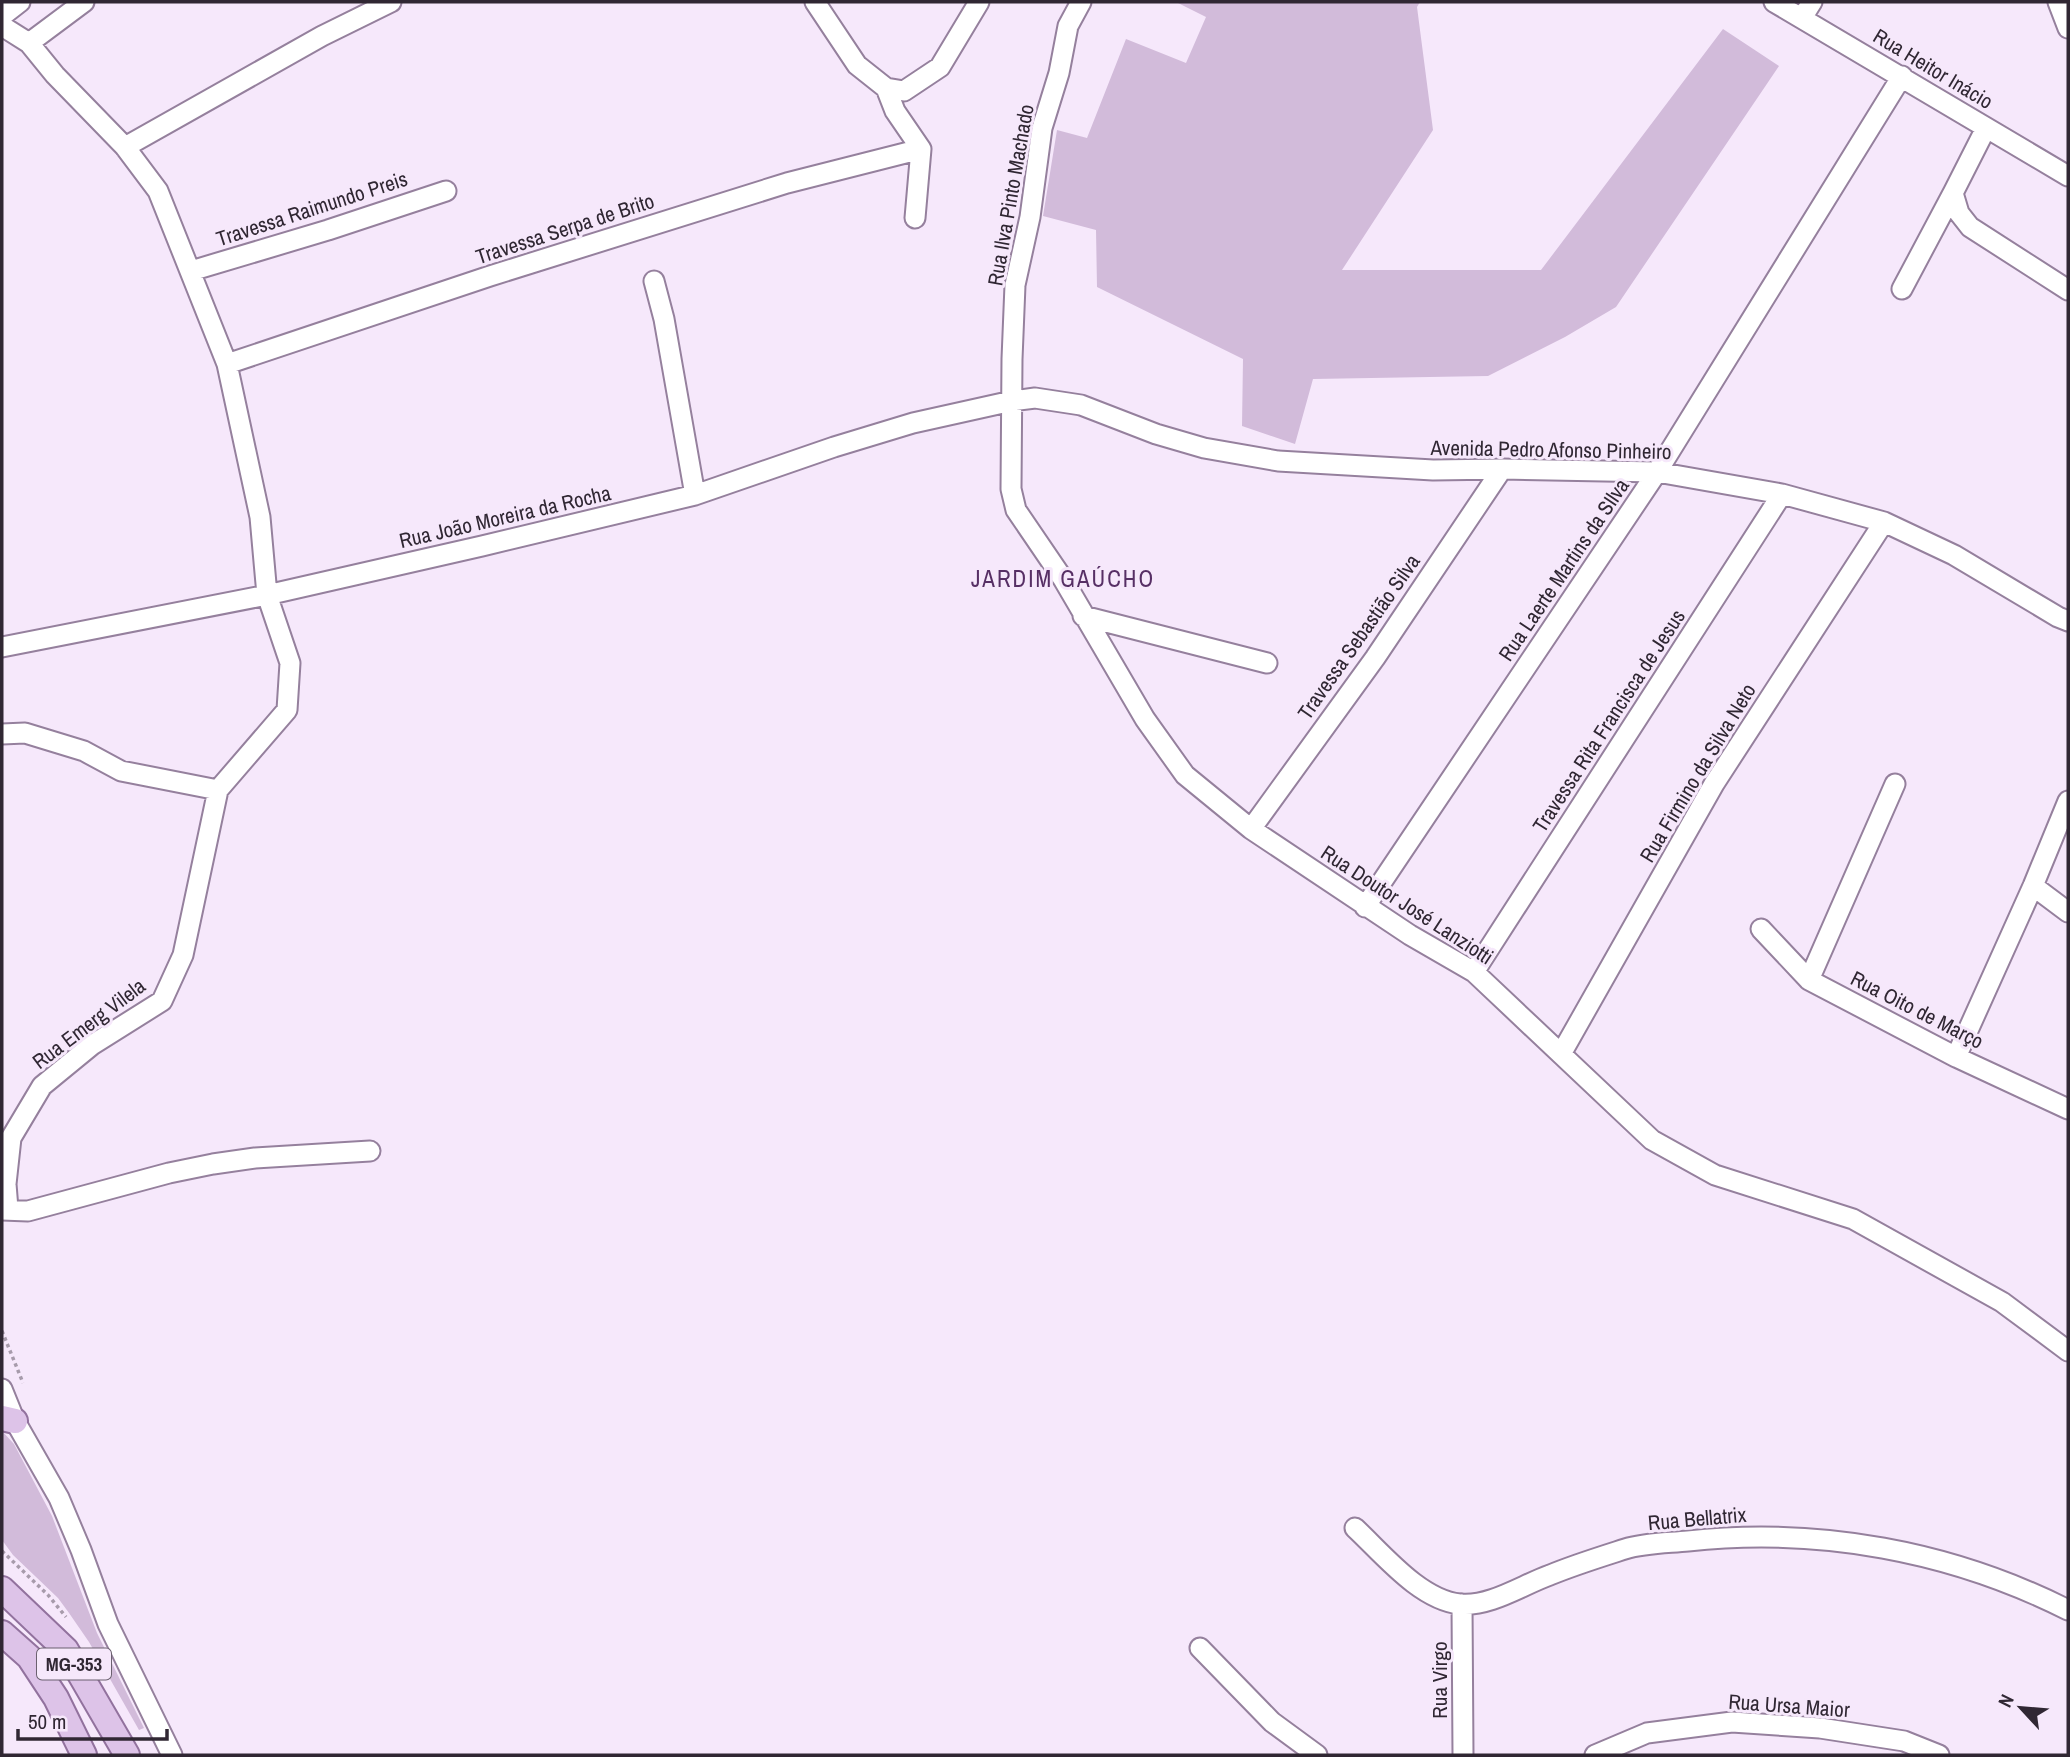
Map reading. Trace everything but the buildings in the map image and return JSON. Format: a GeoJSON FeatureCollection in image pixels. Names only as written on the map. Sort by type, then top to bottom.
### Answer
{"type":"FeatureCollection","features":[{"type":"Feature","properties":{"kind":"main road","name":"MG-353"},"geometry":{"type":"LineString","coordinates":[[2,1590],[66,1650],[127,1755]]}},
{"type":"Feature","properties":{"kind":"main road","name":"MG-353"},"geometry":{"type":"LineString","coordinates":[[2,1633],[29,1657],[56,1698],[84,1755]]}},
{"type":"Feature","properties":{"kind":"street"},"geometry":{"type":"LineString","coordinates":[[2,16],[20,2]]}},
{"type":"Feature","properties":{"kind":"street"},"geometry":{"type":"LineString","coordinates":[[29,43],[85,2]]}},
{"type":"Feature","properties":{"kind":"street"},"geometry":{"type":"LineString","coordinates":[[125,147],[322,36],[391,2]]}},
{"type":"Feature","properties":{"kind":"street"},"geometry":{"type":"LineString","coordinates":[[815,2],[858,65],[895,90]]}},
{"type":"Feature","properties":{"kind":"street"},"geometry":{"type":"LineString","coordinates":[[895,90],[940,67],[979,2]]}},
{"type":"Feature","properties":{"kind":"street","name":"Rua Ilva Pinto Machado"},"geometry":{"type":"LineString","coordinates":[[1012,401],[1016,285],[1030,217],[1042,128],[1059,73],[1068,26],[1081,2]]}},
{"type":"Feature","properties":{"kind":"street","name":"Rua Heitor Inácio"},"geometry":{"type":"LineString","coordinates":[[1774,2],[1807,10],[1902,76],[2068,176]]}},
{"type":"Feature","properties":{"kind":"street"},"geometry":{"type":"LineString","coordinates":[[2058,2],[2068,28]]}},
{"type":"Feature","properties":{"kind":"street"},"geometry":{"type":"LineString","coordinates":[[2,26],[29,43],[55,75],[125,147],[158,191],[227,364],[260,517],[267,595],[290,663],[287,709],[218,790],[121,771],[84,751],[25,733],[2,734]]}},
{"type":"Feature","properties":{"kind":"street","name":"Rua Laerte Martins da SIlva"},"geometry":{"type":"LineString","coordinates":[[1365,906],[1657,472],[1902,76]]}},
{"type":"Feature","properties":{"kind":"street"},"geometry":{"type":"LineString","coordinates":[[895,90],[895,111],[920,149],[915,218]]}},
{"type":"Feature","properties":{"kind":"street"},"geometry":{"type":"LineString","coordinates":[[1902,289],[1986,128]]}},
{"type":"Feature","properties":{"kind":"street","name":"Travessa Serpa de Brito"},"geometry":{"type":"LineString","coordinates":[[227,364],[490,276],[787,183],[920,149]]}},
{"type":"Feature","properties":{"kind":"street","name":"Travessa Raimundo Preis"},"geometry":{"type":"LineString","coordinates":[[191,271],[446,191]]}},
{"type":"Feature","properties":{"kind":"street"},"geometry":{"type":"LineString","coordinates":[[1953,193],[1959,213],[1970,227],[2068,290]]}},
{"type":"Feature","properties":{"kind":"street"},"geometry":{"type":"LineString","coordinates":[[654,281],[664,319],[695,495]]}},
{"type":"Feature","properties":{"kind":"street","name":"Avenida Pedro Afonso Pinheiro"},"geometry":{"type":"LineString","coordinates":[[1012,401],[1035,398],[1081,405],[1156,434],[1204,448],[1278,461],[1433,470],[1657,472],[1782,494],[1884,522],[1954,555],[2068,621]]}},
{"type":"Feature","properties":{"kind":"street","name":"Rua João Moreira da Rocha"},"geometry":{"type":"LineString","coordinates":[[2,647],[267,595],[695,495],[913,423],[1012,401]]}},
{"type":"Feature","properties":{"kind":"street","name":"Rua Doutor José Lanziotti"},"geometry":{"type":"LineString","coordinates":[[1012,401],[1011,489],[1016,510],[1063,579],[1145,719],[1185,775],[1251,829],[1365,906],[1474,972],[1652,1140],[1715,1175],[1853,1219],[2002,1302],[2068,1352]]}},
{"type":"Feature","properties":{"kind":"street","name":"Travessa Sebastião Silva"},"geometry":{"type":"LineString","coordinates":[[1251,829],[1376,658],[1502,469]]}},
{"type":"Feature","properties":{"kind":"street","name":"Travessa Rita Francisca de Jesus"},"geometry":{"type":"LineString","coordinates":[[1474,972],[1782,494]]}},
{"type":"Feature","properties":{"kind":"street","name":"Rua Firmino da Silva Neto"},"geometry":{"type":"LineString","coordinates":[[1561,1054],[1714,784],[1884,522]]}},
{"type":"Feature","properties":{"kind":"street"},"geometry":{"type":"LineString","coordinates":[[1083,616],[1267,663]]}},
{"type":"Feature","properties":{"kind":"street"},"geometry":{"type":"LineString","coordinates":[[1809,980],[1895,785]]}},
{"type":"Feature","properties":{"kind":"street","name":"Rua Emerg Vilela"},"geometry":{"type":"LineString","coordinates":[[218,790],[183,955],[162,1001],[92,1045],[43,1086],[11,1138],[5,1209],[28,1211],[169,1174],[255,1158],[370,1151]]}},
{"type":"Feature","properties":{"kind":"street"},"geometry":{"type":"LineString","coordinates":[[1956,1057],[2034,887],[2068,801]]}},
{"type":"Feature","properties":{"kind":"street"},"geometry":{"type":"LineString","coordinates":[[2034,887],[2068,912]]}},
{"type":"Feature","properties":{"kind":"street","name":"Rua Oito de Março"},"geometry":{"type":"LineString","coordinates":[[1761,929],[1809,980],[1956,1057],[2068,1109]]}},
{"type":"Feature","properties":{"kind":"street"},"geometry":{"type":"LineString","coordinates":[[2,1389],[8,1419],[59,1498],[107,1624],[172,1755]]}},
{"type":"Feature","properties":{"kind":"street","name":"Rua Bellatrix"},"geometry":{"type":"LineString","coordinates":[[1355,1528],[1420,1589],[1442,1601],[1462,1604],[1487,1601],[1548,1575],[1629,1548],[1705,1539],[1776,1535],[1868,1544],[1958,1565],[2035,1594],[2068,1610]]}},
{"type":"Feature","properties":{"kind":"street","name":"Rua Virgo"},"geometry":{"type":"LineString","coordinates":[[1462,1604],[1463,1755]]}},
{"type":"Feature","properties":{"kind":"street"},"geometry":{"type":"LineString","coordinates":[[1200,1648],[1272,1721],[1317,1755]]}},
{"type":"Feature","properties":{"kind":"street","name":"Rua Ursa Maior"},"geometry":{"type":"LineString","coordinates":[[1595,1755],[1647,1733],[1732,1722],[1820,1728],[1880,1737],[1904,1741],[1939,1755]]}},
{"type":"Feature","properties":{"kind":"shaded area"},"geometry":{"type":"Polygon","coordinates":[[[1176,2],[1420,2],[1417,7],[1433,130],[1342,270],[1541,270],[1723,29],[1779,66],[1616,307],[1565,337],[1488,376],[1313,379],[1295,444],[1242,426],[1243,359],[1097,287],[1096,230],[1043,216],[1057,130],[1087,138],[1126,39],[1186,63],[1206,17],[1176,2]]]}},
{"type":"Feature","properties":{"kind":"shaded area"},"geometry":{"type":"Polygon","coordinates":[[[2,1431],[14,1444],[52,1516],[97,1633],[144,1728],[139,1730],[89,1642],[58,1598],[13,1555],[2,1540],[2,1431]]]}},
{"type":"Feature","properties":{"kind":"district","name":"JARDIM GAÚCHO"},"geometry":{"type":"Point","coordinates":[1063,579]}}]}
